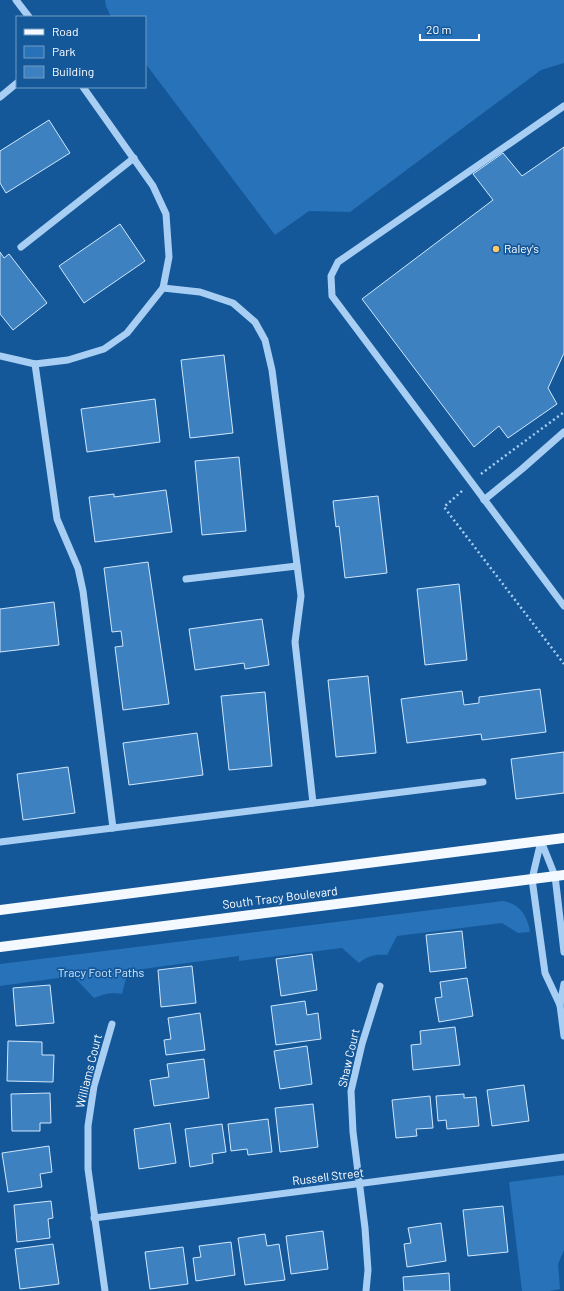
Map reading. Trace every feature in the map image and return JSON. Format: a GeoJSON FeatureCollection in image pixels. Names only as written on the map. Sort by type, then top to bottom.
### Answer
{"type":"FeatureCollection","features":[{"type":"Feature","properties":{"kind":"main road","name":"South Tracy Boulevard"},"geometry":{"type":"LineString","coordinates":[[0,910],[564,838]]}},
{"type":"Feature","properties":{"kind":"main road","name":"South Tracy Boulevard"},"geometry":{"type":"LineString","coordinates":[[0,946],[559,875]]}},
{"type":"Feature","properties":{"kind":"street"},"geometry":{"type":"LineString","coordinates":[[16,0],[28,16]]}},
{"type":"Feature","properties":{"kind":"street"},"geometry":{"type":"LineString","coordinates":[[0,97],[16,84]]}},
{"type":"Feature","properties":{"kind":"street"},"geometry":{"type":"LineString","coordinates":[[0,356],[35,364],[68,360],[104,349],[127,333],[163,288],[169,257],[166,214],[154,186],[84,88]]}},
{"type":"Feature","properties":{"kind":"street"},"geometry":{"type":"LineString","coordinates":[[564,106],[338,262],[331,276],[332,296],[564,606]]}},
{"type":"Feature","properties":{"kind":"street"},"geometry":{"type":"LineString","coordinates":[[21,248],[134,158]]}},
{"type":"Feature","properties":{"kind":"street"},"geometry":{"type":"LineString","coordinates":[[163,288],[200,292],[233,303],[255,322],[265,340],[272,370],[301,596],[295,642],[313,803]]}},
{"type":"Feature","properties":{"kind":"street"},"geometry":{"type":"LineString","coordinates":[[35,364],[57,519],[78,568],[83,591],[113,828]]}},
{"type":"Feature","properties":{"kind":"street"},"geometry":{"type":"LineString","coordinates":[[484,500],[564,432]]}},
{"type":"Feature","properties":{"kind":"street"},"geometry":{"type":"LineString","coordinates":[[186,579],[297,566]]}},
{"type":"Feature","properties":{"kind":"street"},"geometry":{"type":"LineString","coordinates":[[0,842],[483,782]]}},
{"type":"Feature","properties":{"kind":"street"},"geometry":{"type":"LineString","coordinates":[[541,841],[559,875],[564,952]]}},
{"type":"Feature","properties":{"kind":"street"},"geometry":{"type":"LineString","coordinates":[[541,841],[532,879],[545,973],[560,1005],[564,1036]]}},
{"type":"Feature","properties":{"kind":"street"},"geometry":{"type":"LineString","coordinates":[[560,1005],[564,984]]}},
{"type":"Feature","properties":{"kind":"street","name":"Shaw Court"},"geometry":{"type":"LineString","coordinates":[[366,1291],[368,1270],[365,1228],[353,1132],[351,1091],[362,1044],[380,986]]}},
{"type":"Feature","properties":{"kind":"street","name":"Williams Court"},"geometry":{"type":"LineString","coordinates":[[105,1291],[88,1168],[88,1126],[94,1086],[112,1024]]}},
{"type":"Feature","properties":{"kind":"street","name":"Russell Street"},"geometry":{"type":"LineString","coordinates":[[94,1218],[564,1157]]}},
{"type":"Feature","properties":{"kind":"green space"},"geometry":{"type":"Polygon","coordinates":[[[105,0],[564,0],[564,63],[541,70],[350,212],[309,211],[275,235],[146,64],[146,16],[111,16],[105,0]]]}},
{"type":"Feature","properties":{"kind":"green space","name":"Tracy Foot Paths"},"geometry":{"type":"Polygon","coordinates":[[[503,901],[509,902],[522,911],[527,920],[530,932],[518,933],[502,923],[397,936],[387,955],[372,956],[359,963],[342,948],[239,961],[239,956],[128,971],[122,994],[114,993],[101,995],[94,998],[73,976],[0,986],[0,964],[503,901]]]}},
{"type":"Feature","properties":{"kind":"green space"},"geometry":{"type":"Polygon","coordinates":[[[564,1175],[564,1250],[558,1264],[560,1289],[549,1291],[522,1291],[509,1182],[564,1175]]]}},
{"type":"Feature","properties":{"kind":"building"},"geometry":{"type":"Polygon","coordinates":[[[49,120],[70,153],[6,193],[0,183],[0,151],[49,120]]]}},
{"type":"Feature","properties":{"kind":"building","name":"Raley's"},"geometry":{"type":"Polygon","coordinates":[[[564,147],[564,353],[548,388],[557,404],[508,438],[499,426],[474,447],[362,299],[493,200],[473,174],[503,153],[522,176],[564,147]]]}},
{"type":"Feature","properties":{"kind":"building"},"geometry":{"type":"Polygon","coordinates":[[[120,224],[145,261],[84,303],[59,266],[120,224]]]}},
{"type":"Feature","properties":{"kind":"building"},"geometry":{"type":"Polygon","coordinates":[[[0,252],[4,258],[9,254],[47,303],[13,330],[0,314],[0,252]]]}},
{"type":"Feature","properties":{"kind":"building"},"geometry":{"type":"Polygon","coordinates":[[[224,355],[233,433],[190,438],[181,360],[224,355]]]}},
{"type":"Feature","properties":{"kind":"building"},"geometry":{"type":"Polygon","coordinates":[[[155,399],[160,442],[87,452],[81,409],[155,399]]]}},
{"type":"Feature","properties":{"kind":"building"},"geometry":{"type":"Polygon","coordinates":[[[239,457],[246,531],[202,535],[195,461],[239,457]]]}},
{"type":"Feature","properties":{"kind":"building"},"geometry":{"type":"Polygon","coordinates":[[[166,490],[172,532],[95,542],[89,497],[114,494],[114,497],[166,490]]]}},
{"type":"Feature","properties":{"kind":"building"},"geometry":{"type":"Polygon","coordinates":[[[378,496],[387,573],[345,578],[339,526],[336,527],[333,501],[378,496]]]}},
{"type":"Feature","properties":{"kind":"building"},"geometry":{"type":"Polygon","coordinates":[[[148,562],[169,704],[123,710],[115,647],[123,646],[121,631],[112,632],[104,568],[148,562]]]}},
{"type":"Feature","properties":{"kind":"building"},"geometry":{"type":"Polygon","coordinates":[[[459,584],[467,660],[425,665],[417,589],[459,584]]]}},
{"type":"Feature","properties":{"kind":"building"},"geometry":{"type":"Polygon","coordinates":[[[54,602],[59,645],[0,652],[0,609],[54,602]]]}},
{"type":"Feature","properties":{"kind":"building"},"geometry":{"type":"Polygon","coordinates":[[[262,619],[269,665],[245,669],[244,663],[195,670],[189,629],[262,619]]]}},
{"type":"Feature","properties":{"kind":"building"},"geometry":{"type":"Polygon","coordinates":[[[368,676],[376,753],[336,757],[328,680],[368,676]]]}},
{"type":"Feature","properties":{"kind":"building"},"geometry":{"type":"Polygon","coordinates":[[[540,689],[546,732],[482,740],[481,734],[407,743],[401,699],[462,691],[464,705],[479,703],[479,697],[540,689]]]}},
{"type":"Feature","properties":{"kind":"building"},"geometry":{"type":"Polygon","coordinates":[[[265,692],[272,766],[229,770],[221,696],[265,692]]]}},
{"type":"Feature","properties":{"kind":"building"},"geometry":{"type":"Polygon","coordinates":[[[197,733],[203,775],[129,785],[123,743],[197,733]]]}},
{"type":"Feature","properties":{"kind":"building"},"geometry":{"type":"Polygon","coordinates":[[[564,752],[564,793],[516,799],[511,759],[564,752]]]}},
{"type":"Feature","properties":{"kind":"building"},"geometry":{"type":"Polygon","coordinates":[[[68,767],[75,813],[23,820],[17,774],[68,767]]]}},
{"type":"Feature","properties":{"kind":"building"},"geometry":{"type":"Polygon","coordinates":[[[462,931],[466,968],[430,972],[426,935],[462,931]]]}},
{"type":"Feature","properties":{"kind":"building"},"geometry":{"type":"Polygon","coordinates":[[[312,954],[317,990],[281,996],[276,959],[312,954]]]}},
{"type":"Feature","properties":{"kind":"building"},"geometry":{"type":"Polygon","coordinates":[[[192,966],[196,1003],[161,1007],[158,970],[192,966]]]}},
{"type":"Feature","properties":{"kind":"building"},"geometry":{"type":"Polygon","coordinates":[[[467,978],[473,1016],[439,1022],[435,998],[442,997],[440,982],[467,978]]]}},
{"type":"Feature","properties":{"kind":"building"},"geometry":{"type":"Polygon","coordinates":[[[50,985],[54,1023],[16,1026],[13,988],[50,985]]]}},
{"type":"Feature","properties":{"kind":"building"},"geometry":{"type":"Polygon","coordinates":[[[305,1001],[307,1015],[318,1013],[321,1039],[276,1045],[271,1006],[305,1001]]]}},
{"type":"Feature","properties":{"kind":"building"},"geometry":{"type":"Polygon","coordinates":[[[200,1013],[205,1050],[166,1055],[164,1040],[171,1039],[168,1018],[200,1013]]]}},
{"type":"Feature","properties":{"kind":"building"},"geometry":{"type":"Polygon","coordinates":[[[455,1027],[460,1065],[413,1070],[411,1045],[421,1044],[420,1031],[455,1027]]]}},
{"type":"Feature","properties":{"kind":"building"},"geometry":{"type":"Polygon","coordinates":[[[8,1041],[42,1042],[42,1055],[54,1055],[53,1082],[7,1081],[8,1041]]]}},
{"type":"Feature","properties":{"kind":"building"},"geometry":{"type":"Polygon","coordinates":[[[307,1046],[312,1084],[280,1089],[274,1051],[307,1046]]]}},
{"type":"Feature","properties":{"kind":"building"},"geometry":{"type":"Polygon","coordinates":[[[204,1059],[209,1098],[154,1106],[150,1080],[169,1077],[167,1064],[204,1059]]]}},
{"type":"Feature","properties":{"kind":"building"},"geometry":{"type":"Polygon","coordinates":[[[524,1085],[529,1121],[492,1126],[487,1090],[524,1085]]]}},
{"type":"Feature","properties":{"kind":"building"},"geometry":{"type":"Polygon","coordinates":[[[50,1093],[51,1123],[40,1123],[40,1131],[12,1131],[11,1094],[50,1093]]]}},
{"type":"Feature","properties":{"kind":"building"},"geometry":{"type":"Polygon","coordinates":[[[464,1094],[464,1098],[476,1097],[479,1126],[447,1129],[446,1120],[438,1121],[436,1096],[464,1094]]]}},
{"type":"Feature","properties":{"kind":"building"},"geometry":{"type":"Polygon","coordinates":[[[430,1096],[433,1128],[416,1129],[417,1136],[396,1138],[392,1100],[430,1096]]]}},
{"type":"Feature","properties":{"kind":"building"},"geometry":{"type":"Polygon","coordinates":[[[313,1104],[318,1147],[280,1152],[275,1108],[313,1104]]]}},
{"type":"Feature","properties":{"kind":"building"},"geometry":{"type":"Polygon","coordinates":[[[268,1119],[272,1152],[248,1155],[247,1149],[231,1151],[228,1124],[268,1119]]]}},
{"type":"Feature","properties":{"kind":"building"},"geometry":{"type":"Polygon","coordinates":[[[170,1123],[176,1163],[139,1169],[134,1129],[170,1123]]]}},
{"type":"Feature","properties":{"kind":"building"},"geometry":{"type":"Polygon","coordinates":[[[222,1124],[226,1152],[212,1154],[213,1163],[190,1167],[185,1129],[222,1124]]]}},
{"type":"Feature","properties":{"kind":"building"},"geometry":{"type":"Polygon","coordinates":[[[49,1146],[52,1172],[40,1174],[42,1187],[8,1192],[2,1153],[49,1146]]]}},
{"type":"Feature","properties":{"kind":"building"},"geometry":{"type":"Polygon","coordinates":[[[51,1201],[53,1218],[48,1219],[50,1238],[17,1242],[14,1205],[51,1201]]]}},
{"type":"Feature","properties":{"kind":"building"},"geometry":{"type":"Polygon","coordinates":[[[503,1206],[508,1252],[468,1256],[463,1210],[503,1206]]]}},
{"type":"Feature","properties":{"kind":"building"},"geometry":{"type":"Polygon","coordinates":[[[441,1223],[446,1261],[407,1267],[404,1244],[411,1243],[408,1228],[441,1223]]]}},
{"type":"Feature","properties":{"kind":"building"},"geometry":{"type":"Polygon","coordinates":[[[323,1231],[328,1269],[291,1274],[286,1236],[323,1231]]]}},
{"type":"Feature","properties":{"kind":"building"},"geometry":{"type":"Polygon","coordinates":[[[265,1234],[267,1246],[279,1244],[285,1280],[245,1285],[238,1238],[265,1234]]]}},
{"type":"Feature","properties":{"kind":"building"},"geometry":{"type":"Polygon","coordinates":[[[231,1242],[235,1275],[196,1281],[193,1258],[201,1257],[199,1246],[231,1242]]]}},
{"type":"Feature","properties":{"kind":"building"},"geometry":{"type":"Polygon","coordinates":[[[53,1244],[59,1284],[20,1289],[15,1249],[53,1244]]]}},
{"type":"Feature","properties":{"kind":"building"},"geometry":{"type":"Polygon","coordinates":[[[183,1247],[188,1284],[150,1289],[145,1252],[183,1247]]]}},
{"type":"Feature","properties":{"kind":"building"},"geometry":{"type":"Polygon","coordinates":[[[449,1273],[450,1291],[404,1291],[403,1277],[449,1273]]]}},
{"type":"Feature","properties":{"kind":"place","name":"Raley's"},"geometry":{"type":"Point","coordinates":[496,249]}}]}
